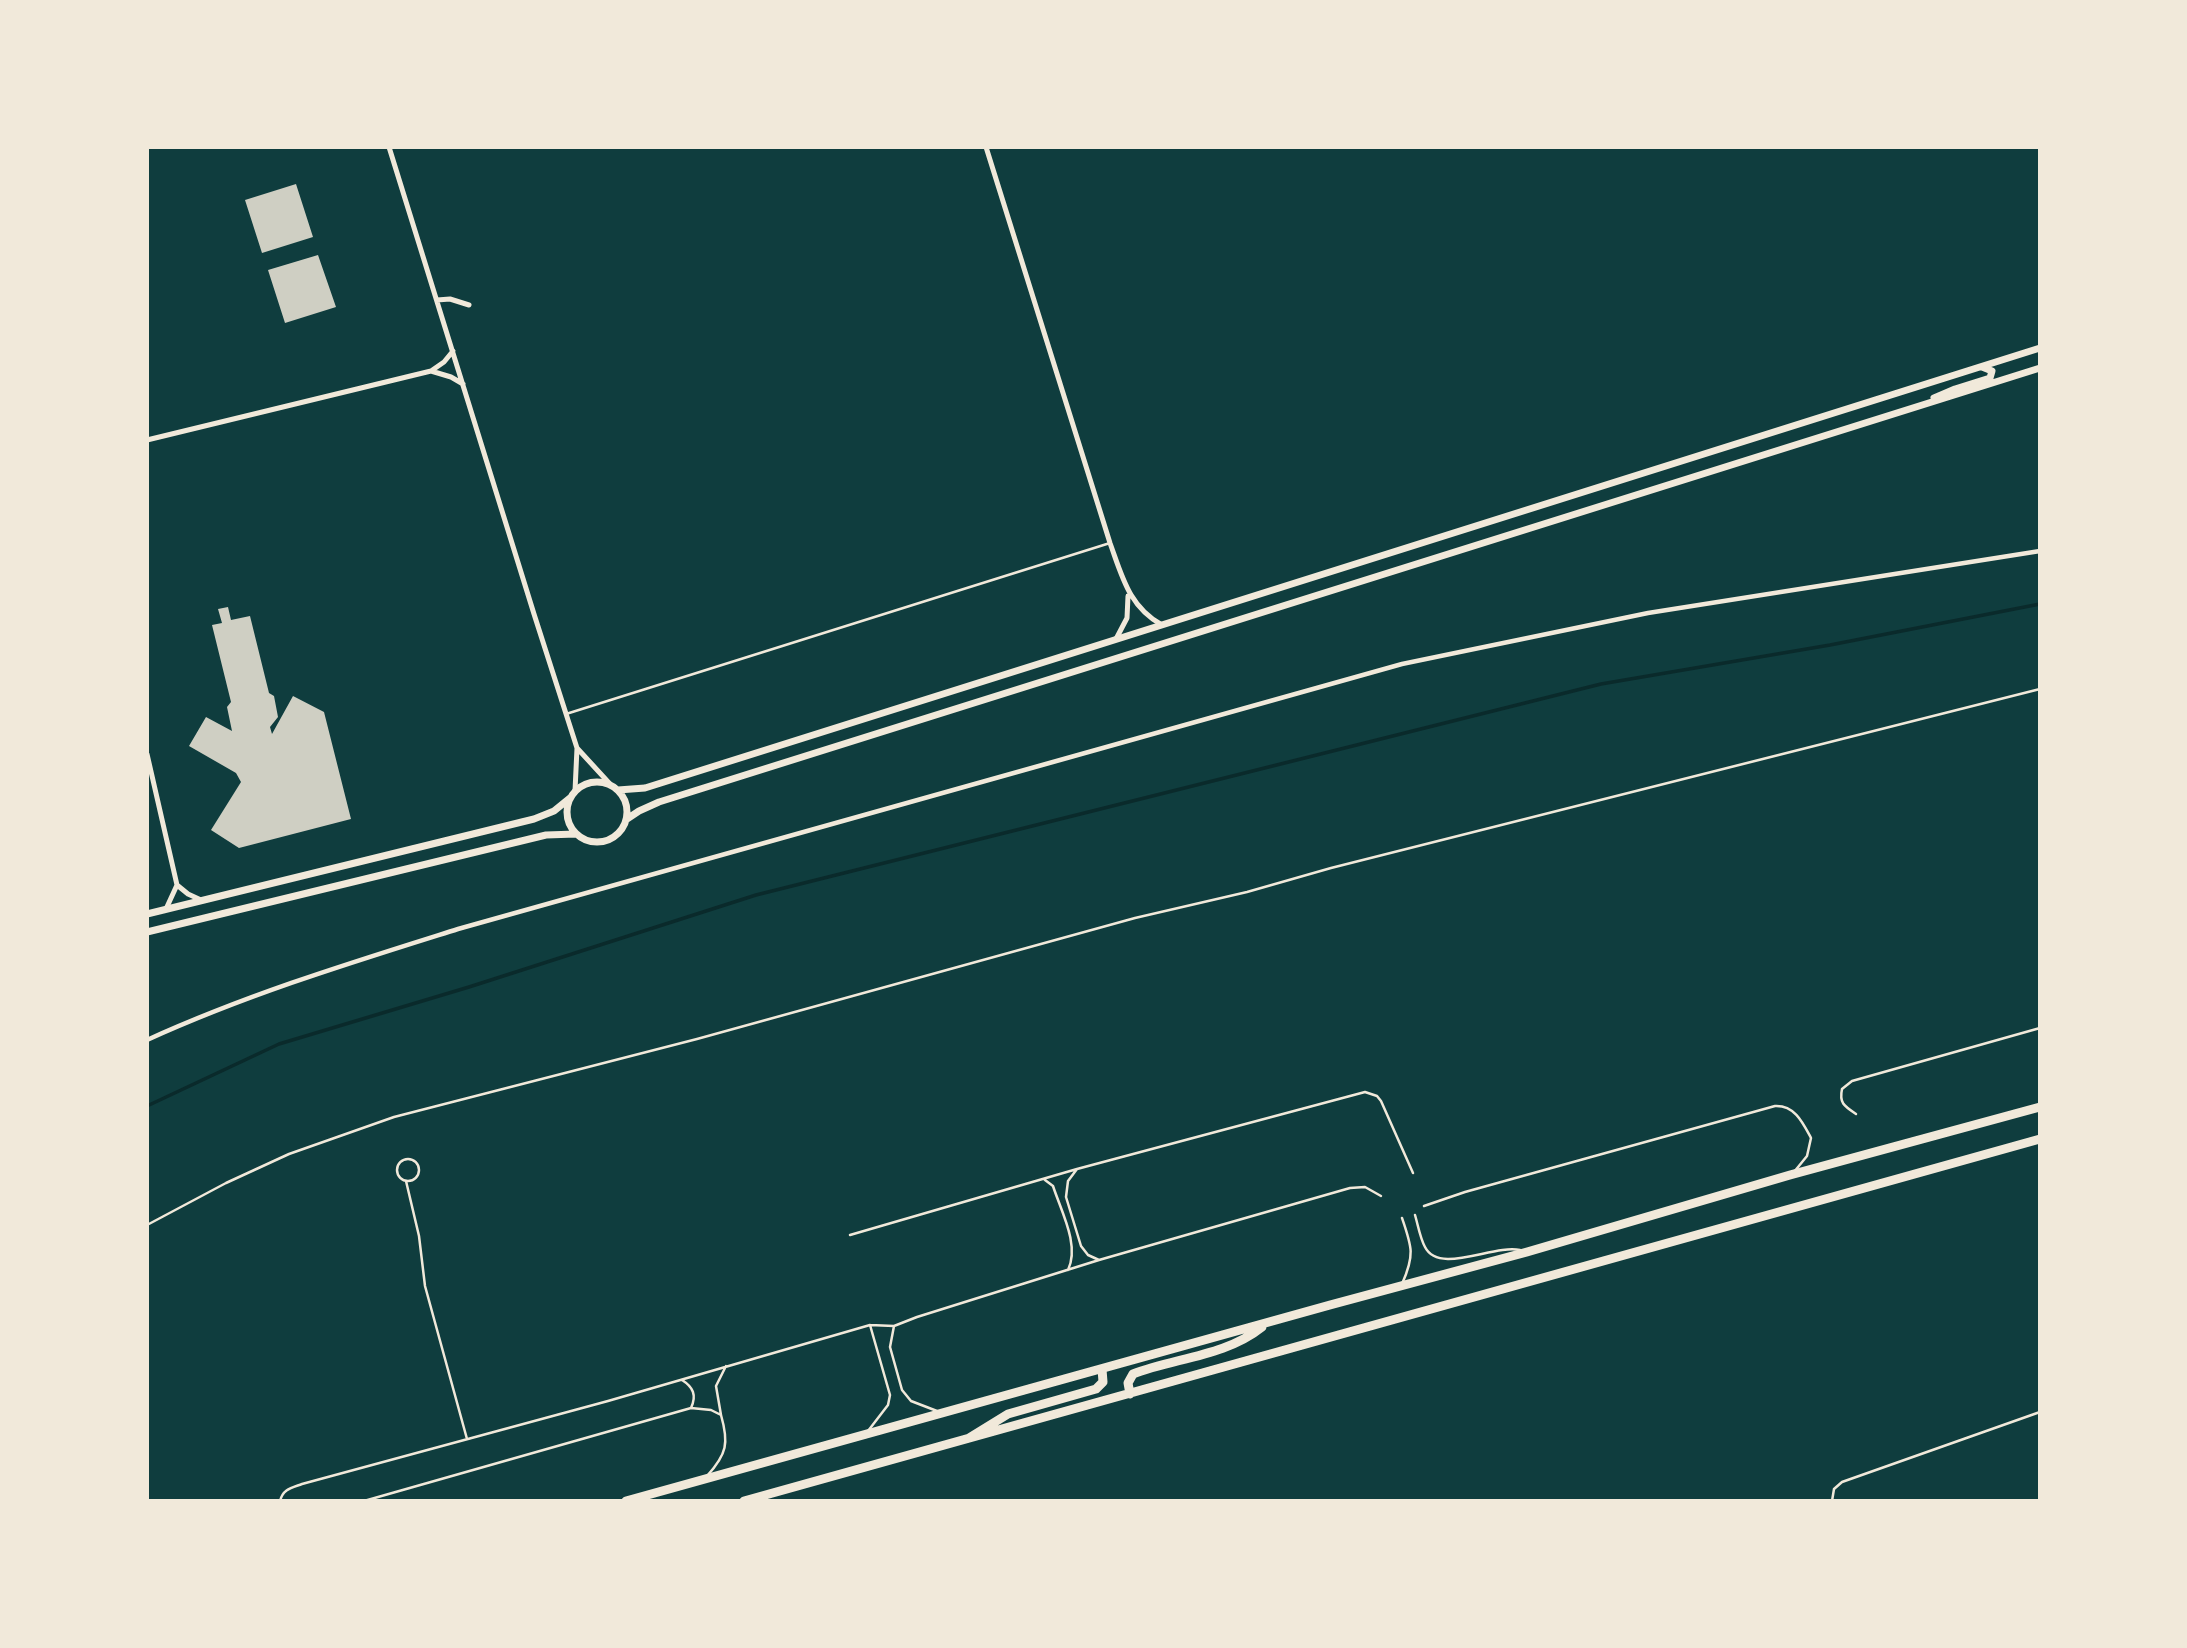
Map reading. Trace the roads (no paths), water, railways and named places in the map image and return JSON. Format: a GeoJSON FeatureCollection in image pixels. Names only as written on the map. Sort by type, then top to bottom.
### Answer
{"type":"FeatureCollection","features":[{"type":"Feature","properties":{"kind":"main road"},"geometry":{"type":"LineString","coordinates":[[626,1501],[2040,1107]]}},
{"type":"Feature","properties":{"kind":"main road"},"geometry":{"type":"LineString","coordinates":[[744,1501],[2040,1139]]}},
{"type":"Feature","properties":{"kind":"main road"},"geometry":{"type":"LineString","coordinates":[[1130,1394],[1128,1383],[1133,1374],[1229,1346],[1266,1324]]}},
{"type":"Feature","properties":{"kind":"main road"},"geometry":{"type":"LineString","coordinates":[[965,1441],[1008,1414],[1096,1389],[1103,1382],[1101,1369]]}},
{"type":"Feature","properties":{"kind":"street"},"geometry":{"type":"LineString","coordinates":[[389,147],[578,748],[626,800],[627,819],[621,832],[603,842],[589,841],[576,834],[571,828],[567,813],[570,798]]}},
{"type":"Feature","properties":{"kind":"street"},"geometry":{"type":"LineString","coordinates":[[986,147],[1110,543],[1128,592],[1146,615],[1161,625]]}},
{"type":"Feature","properties":{"kind":"street"},"geometry":{"type":"LineString","coordinates":[[437,300],[450,299],[469,305]]}},
{"type":"Feature","properties":{"kind":"street"},"geometry":{"type":"LineString","coordinates":[[618,790],[645,788],[2040,348]]}},
{"type":"Feature","properties":{"kind":"street"},"geometry":{"type":"LineString","coordinates":[[147,440],[431,371],[444,362],[453,350]]}},
{"type":"Feature","properties":{"kind":"street"},"geometry":{"type":"LineString","coordinates":[[1924,405],[1945,392],[1992,376],[1990,369],[1980,367]]}},
{"type":"Feature","properties":{"kind":"street"},"geometry":{"type":"LineString","coordinates":[[627,819],[660,802],[2040,368]]}},
{"type":"Feature","properties":{"kind":"street"},"geometry":{"type":"LineString","coordinates":[[431,371],[463,384]]}},
{"type":"Feature","properties":{"kind":"street"},"geometry":{"type":"LineString","coordinates":[[147,1040],[231,1004],[458,929],[1402,664],[1648,613],[2040,551]]}},
{"type":"Feature","properties":{"kind":"street"},"geometry":{"type":"LineString","coordinates":[[1115,641],[1127,618],[1128,592]]}},
{"type":"Feature","properties":{"kind":"street"},"geometry":{"type":"LineString","coordinates":[[575,791],[578,748]]}},
{"type":"Feature","properties":{"kind":"street"},"geometry":{"type":"LineString","coordinates":[[147,754],[177,885],[166,909]]}},
{"type":"Feature","properties":{"kind":"street"},"geometry":{"type":"LineString","coordinates":[[147,914],[534,819],[554,811],[575,791],[591,782],[610,784]]}},
{"type":"Feature","properties":{"kind":"street"},"geometry":{"type":"LineString","coordinates":[[147,932],[546,835],[576,834]]}},
{"type":"Feature","properties":{"kind":"street"},"geometry":{"type":"LineString","coordinates":[[177,885],[201,900]]}},
{"type":"Feature","properties":{"kind":"lane"},"geometry":{"type":"LineString","coordinates":[[566,714],[1110,543]]}},
{"type":"Feature","properties":{"kind":"lane"},"geometry":{"type":"LineString","coordinates":[[147,1225],[255,1169],[394,1117],[684,1043],[1135,918],[1247,892],[1357,861],[2040,689]]}},
{"type":"Feature","properties":{"kind":"lane"},"geometry":{"type":"LineString","coordinates":[[1856,1114],[1843,1106],[1840,1100],[1842,1088],[1852,1081],[2040,1028]]}},
{"type":"Feature","properties":{"kind":"lane"},"geometry":{"type":"LineString","coordinates":[[850,1235],[1077,1169],[1098,1166],[1365,1092],[1377,1096],[1381,1101],[1413,1173]]}},
{"type":"Feature","properties":{"kind":"lane"},"geometry":{"type":"LineString","coordinates":[[1424,1206],[1465,1192],[1776,1106],[1790,1108],[1802,1121],[1811,1138],[1807,1156],[1790,1175]]}},
{"type":"Feature","properties":{"kind":"lane"},"geometry":{"type":"LineString","coordinates":[[406,1181],[416,1179],[420,1169],[418,1164],[410,1159],[400,1161],[396,1171],[398,1176],[406,1181],[419,1236],[425,1286],[467,1439]]}},
{"type":"Feature","properties":{"kind":"lane"},"geometry":{"type":"LineString","coordinates":[[1077,1169],[1068,1181],[1066,1197],[1081,1246],[1088,1255],[1099,1260]]}},
{"type":"Feature","properties":{"kind":"lane"},"geometry":{"type":"LineString","coordinates":[[1044,1180],[1053,1186],[1073,1249],[1073,1262],[1069,1270]]}},
{"type":"Feature","properties":{"kind":"lane"},"geometry":{"type":"LineString","coordinates":[[280,1501],[287,1489],[302,1484],[870,1325],[894,1326],[1099,1260],[1350,1188],[1365,1187],[1381,1196]]}},
{"type":"Feature","properties":{"kind":"lane"},"geometry":{"type":"LineString","coordinates":[[1415,1215],[1425,1247],[1434,1257],[1452,1260],[1503,1248],[1527,1252]]}},
{"type":"Feature","properties":{"kind":"lane"},"geometry":{"type":"LineString","coordinates":[[1401,1286],[1412,1252],[1402,1217]]}},
{"type":"Feature","properties":{"kind":"lane"},"geometry":{"type":"LineString","coordinates":[[865,1434],[888,1405],[890,1395],[870,1325]]}},
{"type":"Feature","properties":{"kind":"lane"},"geometry":{"type":"LineString","coordinates":[[894,1326],[890,1347],[902,1390],[911,1401],[943,1413]]}},
{"type":"Feature","properties":{"kind":"lane"},"geometry":{"type":"LineString","coordinates":[[704,1480],[717,1465],[727,1441],[716,1386],[726,1366]]}},
{"type":"Feature","properties":{"kind":"lane"},"geometry":{"type":"LineString","coordinates":[[680,1379],[692,1389],[694,1399],[691,1408]]}},
{"type":"Feature","properties":{"kind":"lane"},"geometry":{"type":"LineString","coordinates":[[364,1501],[691,1408],[711,1410],[721,1415]]}},
{"type":"Feature","properties":{"kind":"lane"},"geometry":{"type":"LineString","coordinates":[[1832,1501],[1835,1489],[1842,1482],[2040,1412]]}},
{"type":"Feature","properties":{"kind":"lane"},"geometry":{"type":"LineString","coordinates":[[253,1501],[263,1501]]}},
{"type":"Feature","properties":{"kind":"waterway"},"geometry":{"type":"LineString","coordinates":[[147,1106],[279,1044],[469,987],[756,895],[1601,684],[1830,645],[2040,604]]}}]}
